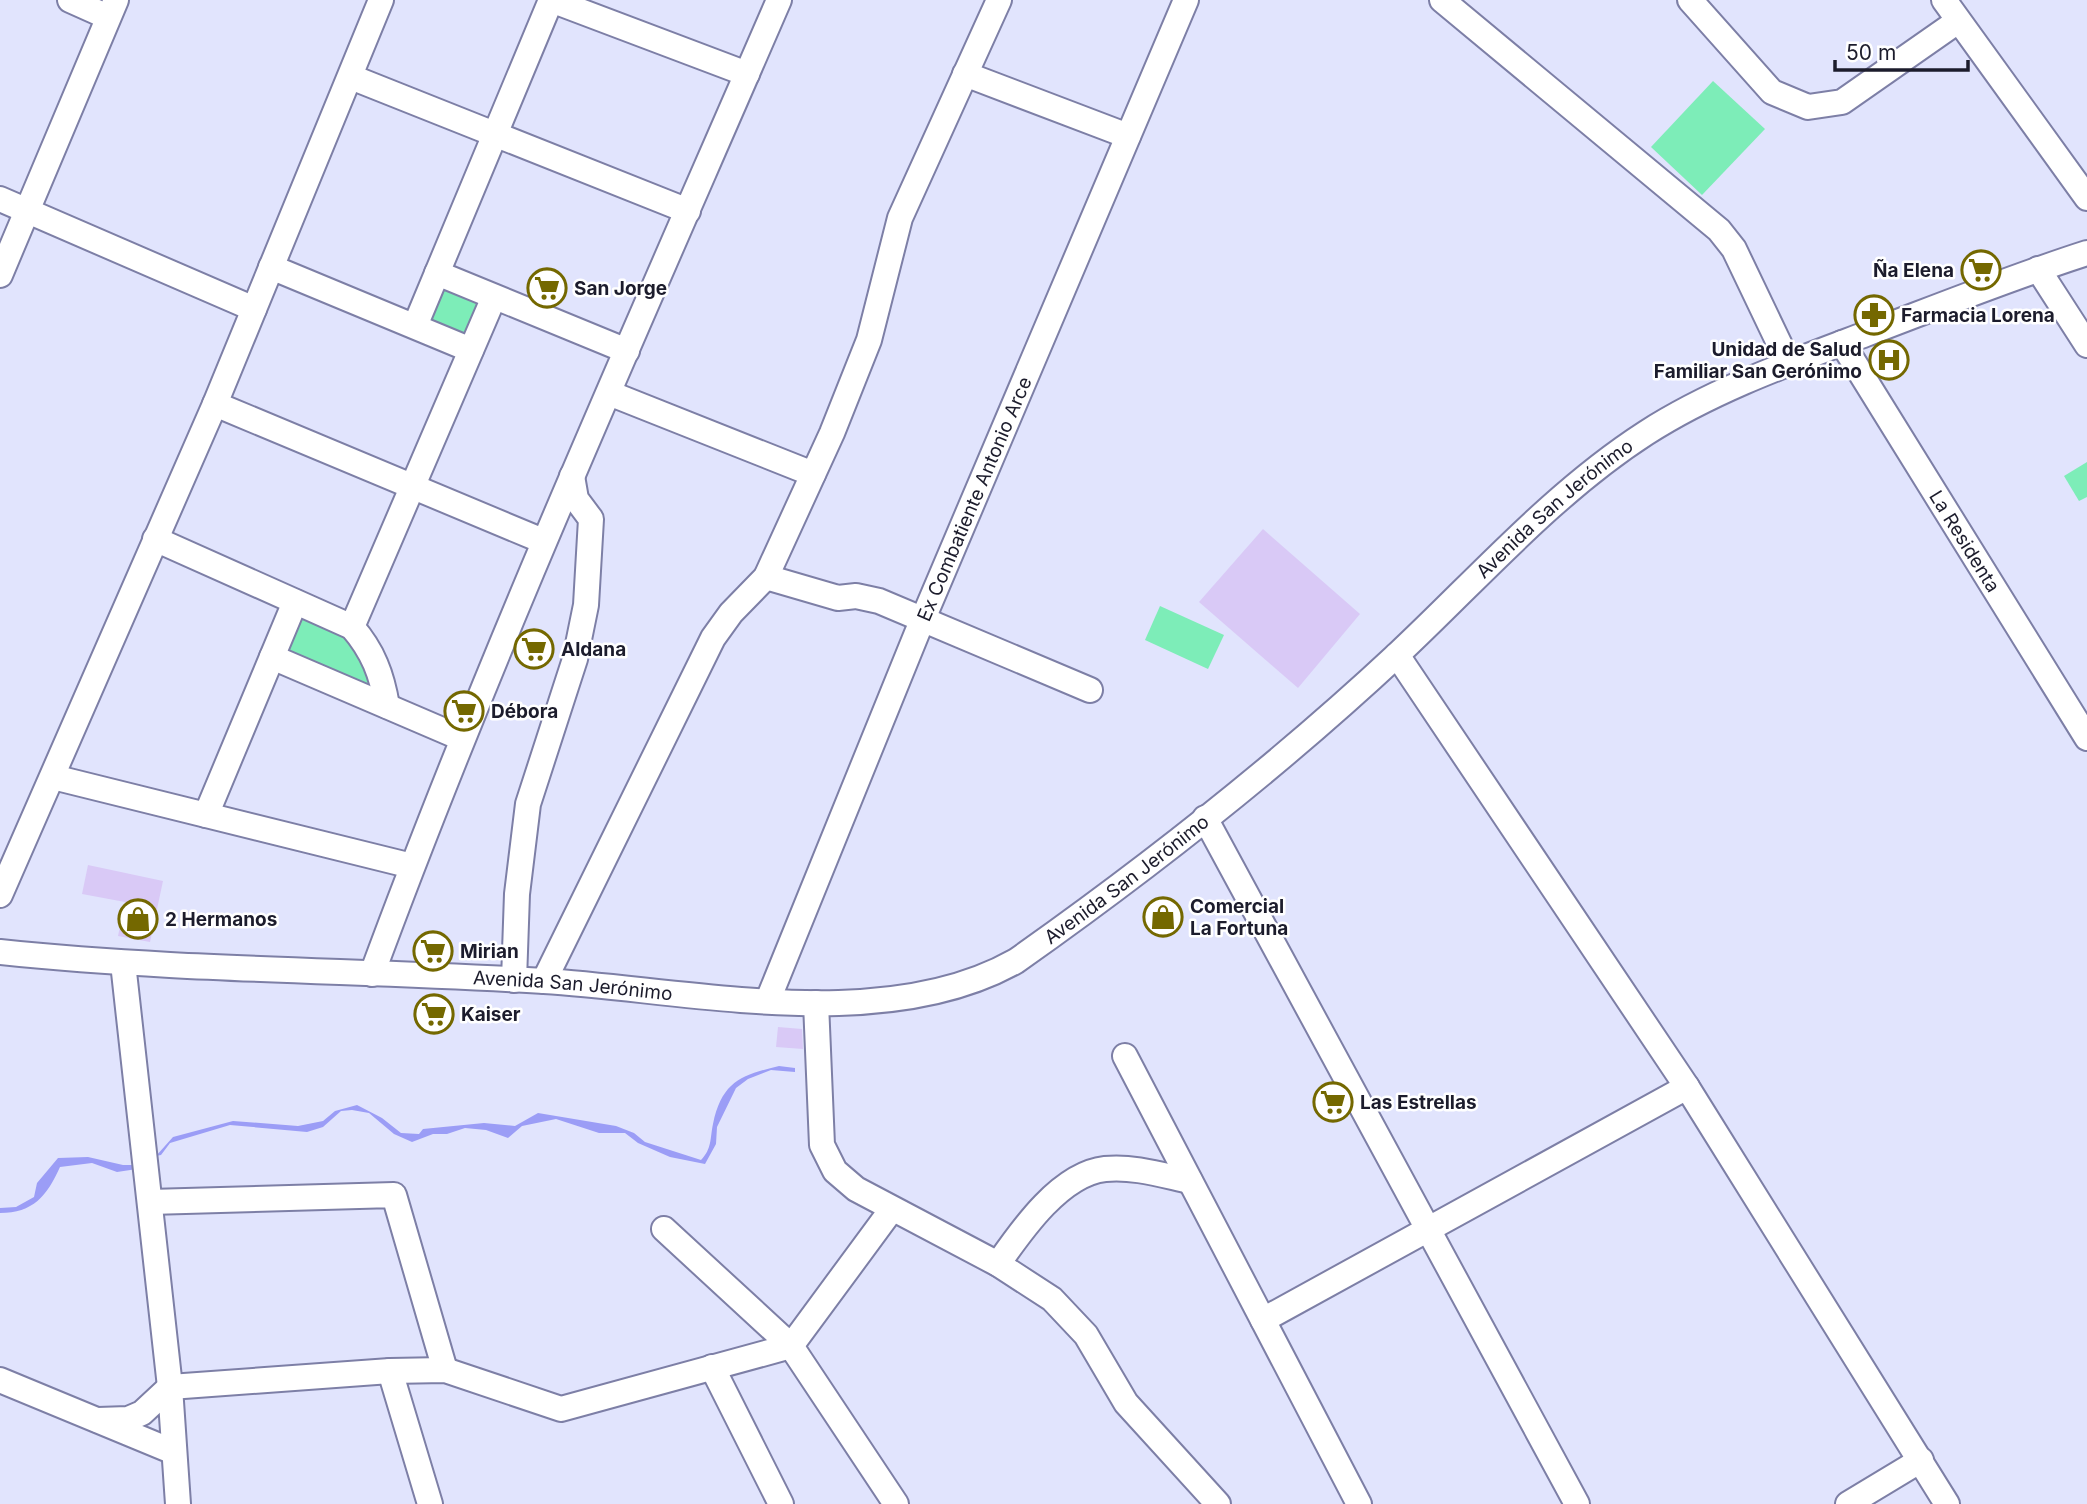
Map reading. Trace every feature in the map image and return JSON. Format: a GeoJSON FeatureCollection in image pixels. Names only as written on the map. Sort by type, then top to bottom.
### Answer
{"type":"FeatureCollection","features":[{"type":"Feature","properties":{"kind":"street"},"geometry":{"type":"LineString","coordinates":[[0,275],[29,212],[112,9],[70,0]]}},
{"type":"Feature","properties":{"kind":"street"},"geometry":{"type":"LineString","coordinates":[[0,895],[215,404],[381,0]]}},
{"type":"Feature","properties":{"kind":"street"},"geometry":{"type":"LineString","coordinates":[[415,326],[551,0],[611,10],[747,75]]}},
{"type":"Feature","properties":{"kind":"street"},"geometry":{"type":"LineString","coordinates":[[372,974],[461,738],[543,541],[779,0]]}},
{"type":"Feature","properties":{"kind":"street"},"geometry":{"type":"LineString","coordinates":[[544,981],[713,638],[731,613],[766,577],[869,340],[900,218],[999,0]]}},
{"type":"Feature","properties":{"kind":"street","name":"Ex Combatiente Antonio Arce"},"geometry":{"type":"LineString","coordinates":[[768,1000],[923,619],[1186,0]]}},
{"type":"Feature","properties":{"kind":"street"},"geometry":{"type":"LineString","coordinates":[[1442,0],[1719,230],[1734,249],[1789,364]]}},
{"type":"Feature","properties":{"kind":"street"},"geometry":{"type":"LineString","coordinates":[[1690,0],[1772,92],[1808,107],[1842,102],[1958,21]]}},
{"type":"Feature","properties":{"kind":"street"},"geometry":{"type":"LineString","coordinates":[[1944,0],[2087,198]]}},
{"type":"Feature","properties":{"kind":"street"},"geometry":{"type":"LineString","coordinates":[[965,74],[1128,136]]}},
{"type":"Feature","properties":{"kind":"street"},"geometry":{"type":"LineString","coordinates":[[351,77],[688,211]]}},
{"type":"Feature","properties":{"kind":"street"},"geometry":{"type":"LineString","coordinates":[[0,199],[254,309]]}},
{"type":"Feature","properties":{"kind":"street","name":"Avenida San Jerónimo"},"geometry":{"type":"LineString","coordinates":[[0,952],[123,963],[544,981],[816,1003],[876,1002],[920,996],[989,976],[1058,931],[1205,818],[1303,738],[1397,655],[1504,552],[1599,466],[1648,432],[1696,406],[1789,364],[2038,269],[2087,253]]}},
{"type":"Feature","properties":{"kind":"street"},"geometry":{"type":"LineString","coordinates":[[271,267],[471,350]]}},
{"type":"Feature","properties":{"kind":"street"},"geometry":{"type":"LineString","coordinates":[[2038,269],[2087,345]]}},
{"type":"Feature","properties":{"kind":"street"},"geometry":{"type":"LineString","coordinates":[[437,273],[627,351]]}},
{"type":"Feature","properties":{"kind":"street"},"geometry":{"type":"LineString","coordinates":[[352,627],[494,297]]}},
{"type":"Feature","properties":{"kind":"street","name":"La Residenta"},"geometry":{"type":"LineString","coordinates":[[1842,343],[2087,738]]}},
{"type":"Feature","properties":{"kind":"street"},"geometry":{"type":"LineString","coordinates":[[609,393],[813,474]]}},
{"type":"Feature","properties":{"kind":"street"},"geometry":{"type":"LineString","coordinates":[[215,404],[543,541]]}},
{"type":"Feature","properties":{"kind":"street"},"geometry":{"type":"LineString","coordinates":[[514,980],[517,894],[528,804],[575,659],[584,618],[591,519],[576,499],[572,476]]}},
{"type":"Feature","properties":{"kind":"street"},"geometry":{"type":"LineString","coordinates":[[155,539],[352,627],[367,644],[377,666],[387,706]]}},
{"type":"Feature","properties":{"kind":"street"},"geometry":{"type":"LineString","coordinates":[[766,577],[830,596],[856,596],[879,601],[1090,690]]}},
{"type":"Feature","properties":{"kind":"street"},"geometry":{"type":"LineString","coordinates":[[206,815],[295,602]]}},
{"type":"Feature","properties":{"kind":"street"},"geometry":{"type":"LineString","coordinates":[[1397,655],[1687,1087],[1947,1504]]}},
{"type":"Feature","properties":{"kind":"street"},"geometry":{"type":"LineString","coordinates":[[272,657],[461,738]]}},
{"type":"Feature","properties":{"kind":"street"},"geometry":{"type":"LineString","coordinates":[[53,777],[412,866]]}},
{"type":"Feature","properties":{"kind":"street"},"geometry":{"type":"LineString","coordinates":[[1205,818],[1577,1504]]}},
{"type":"Feature","properties":{"kind":"street"},"geometry":{"type":"LineString","coordinates":[[123,963],[170,1387],[178,1504]]}},
{"type":"Feature","properties":{"kind":"street"},"geometry":{"type":"LineString","coordinates":[[816,1003],[822,1145],[835,1171],[856,1189],[998,1264],[1052,1299],[1086,1335],[1126,1404],[1218,1504]]}},
{"type":"Feature","properties":{"kind":"street"},"geometry":{"type":"LineString","coordinates":[[1125,1056],[1359,1504]]}},
{"type":"Feature","properties":{"kind":"street"},"geometry":{"type":"LineString","coordinates":[[1263,1320],[1687,1087]]}},
{"type":"Feature","properties":{"kind":"street"},"geometry":{"type":"LineString","coordinates":[[998,1264],[1041,1208],[1087,1174],[1104,1169],[1135,1169],[1190,1181]]}},
{"type":"Feature","properties":{"kind":"street"},"geometry":{"type":"LineString","coordinates":[[150,1202],[394,1195],[445,1370]]}},
{"type":"Feature","properties":{"kind":"street"},"geometry":{"type":"LineString","coordinates":[[98,1420],[128,1419],[142,1413],[170,1387],[390,1371],[445,1370],[561,1409],[791,1346],[892,1209]]}},
{"type":"Feature","properties":{"kind":"street"},"geometry":{"type":"LineString","coordinates":[[664,1229],[791,1346],[896,1504]]}},
{"type":"Feature","properties":{"kind":"street"},"geometry":{"type":"LineString","coordinates":[[712,1367],[781,1504]]}},
{"type":"Feature","properties":{"kind":"street"},"geometry":{"type":"LineString","coordinates":[[390,1371],[430,1504]]}},
{"type":"Feature","properties":{"kind":"street"},"geometry":{"type":"LineString","coordinates":[[0,1380],[174,1452]]}},
{"type":"Feature","properties":{"kind":"street"},"geometry":{"type":"LineString","coordinates":[[1847,1504],[1921,1460]]}},
{"type":"Feature","properties":{"kind":"green space"},"geometry":{"type":"Polygon","coordinates":[[[1713,81],[1765,129],[1702,195],[1651,147],[1713,81]]]}},
{"type":"Feature","properties":{"kind":"green space"},"geometry":{"type":"Polygon","coordinates":[[[438,287],[483,299],[468,338],[427,324],[438,287]]]}},
{"type":"Feature","properties":{"kind":"green space"},"geometry":{"type":"Polygon","coordinates":[[[2087,462],[2087,497],[2079,501],[2064,476],[2087,462]]]}},
{"type":"Feature","properties":{"kind":"green space"},"geometry":{"type":"Polygon","coordinates":[[[1160,606],[1224,635],[1208,669],[1145,640],[1160,606]]]}},
{"type":"Feature","properties":{"kind":"green space"},"geometry":{"type":"Polygon","coordinates":[[[299,614],[348,636],[375,688],[287,653],[299,614]]]}},
{"type":"Feature","properties":{"kind":"water"},"geometry":{"type":"Polygon","coordinates":[[[779,1066],[795,1068],[795,1072],[771,1070],[748,1079],[736,1088],[717,1127],[716,1144],[705,1164],[670,1157],[638,1143],[625,1133],[599,1133],[556,1119],[522,1126],[508,1138],[486,1130],[465,1128],[447,1134],[433,1134],[412,1142],[394,1134],[369,1113],[352,1110],[341,1111],[323,1127],[307,1132],[230,1125],[170,1143],[161,1155],[156,1156],[173,1137],[233,1121],[298,1126],[323,1121],[335,1111],[357,1105],[382,1118],[401,1133],[419,1134],[423,1129],[484,1123],[515,1126],[538,1113],[616,1126],[634,1133],[645,1142],[701,1160],[709,1147],[717,1110],[728,1089],[744,1077],[779,1066]]]}},
{"type":"Feature","properties":{"kind":"water"},"geometry":{"type":"Polygon","coordinates":[[[88,1157],[123,1165],[136,1165],[137,1169],[117,1172],[92,1163],[60,1167],[38,1201],[21,1210],[0,1213],[0,1208],[16,1207],[34,1197],[37,1183],[58,1158],[88,1157]]]}},
{"type":"Feature","properties":{"kind":"building"},"geometry":{"type":"Polygon","coordinates":[[[1263,529],[1360,614],[1298,688],[1199,602],[1263,529]]]}},
{"type":"Feature","properties":{"kind":"building","name":"2 Hermanos"},"geometry":{"type":"Polygon","coordinates":[[[88,865],[163,881],[150,942],[118,936],[125,902],[82,894],[88,865]]]}},
{"type":"Feature","properties":{"kind":"building","name":"Kaiser"},"geometry":{"type":"Polygon","coordinates":[[[440,997],[448,1027],[428,1030],[420,1001],[440,997]]]}},
{"type":"Feature","properties":{"kind":"building"},"geometry":{"type":"Polygon","coordinates":[[[778,1027],[802,1029],[803,1049],[776,1047],[778,1027]]]}},
{"type":"Feature","properties":{"kind":"place","name":"Ña Elena"},"geometry":{"type":"Point","coordinates":[1981,270]}},
{"type":"Feature","properties":{"kind":"place","name":"San Jorge"},"geometry":{"type":"Point","coordinates":[547,288]}},
{"type":"Feature","properties":{"kind":"place","name":"Farmacia Lorena"},"geometry":{"type":"Point","coordinates":[1874,315]}},
{"type":"Feature","properties":{"kind":"place","name":"Unidad de Salud Familiar San Gerónimo"},"geometry":{"type":"Point","coordinates":[1889,360]}},
{"type":"Feature","properties":{"kind":"place","name":"Aldana"},"geometry":{"type":"Point","coordinates":[534,649]}},
{"type":"Feature","properties":{"kind":"place","name":"Débora"},"geometry":{"type":"Point","coordinates":[464,711]}},
{"type":"Feature","properties":{"kind":"place","name":"Comercial La Fortuna"},"geometry":{"type":"Point","coordinates":[1163,917]}},
{"type":"Feature","properties":{"kind":"place","name":"2 Hermanos"},"geometry":{"type":"Point","coordinates":[138,919]}},
{"type":"Feature","properties":{"kind":"place","name":"Mirian"},"geometry":{"type":"Point","coordinates":[433,951]}},
{"type":"Feature","properties":{"kind":"place","name":"Kaiser"},"geometry":{"type":"Point","coordinates":[434,1014]}},
{"type":"Feature","properties":{"kind":"place","name":"Las Estrellas"},"geometry":{"type":"Point","coordinates":[1333,1102]}}]}
